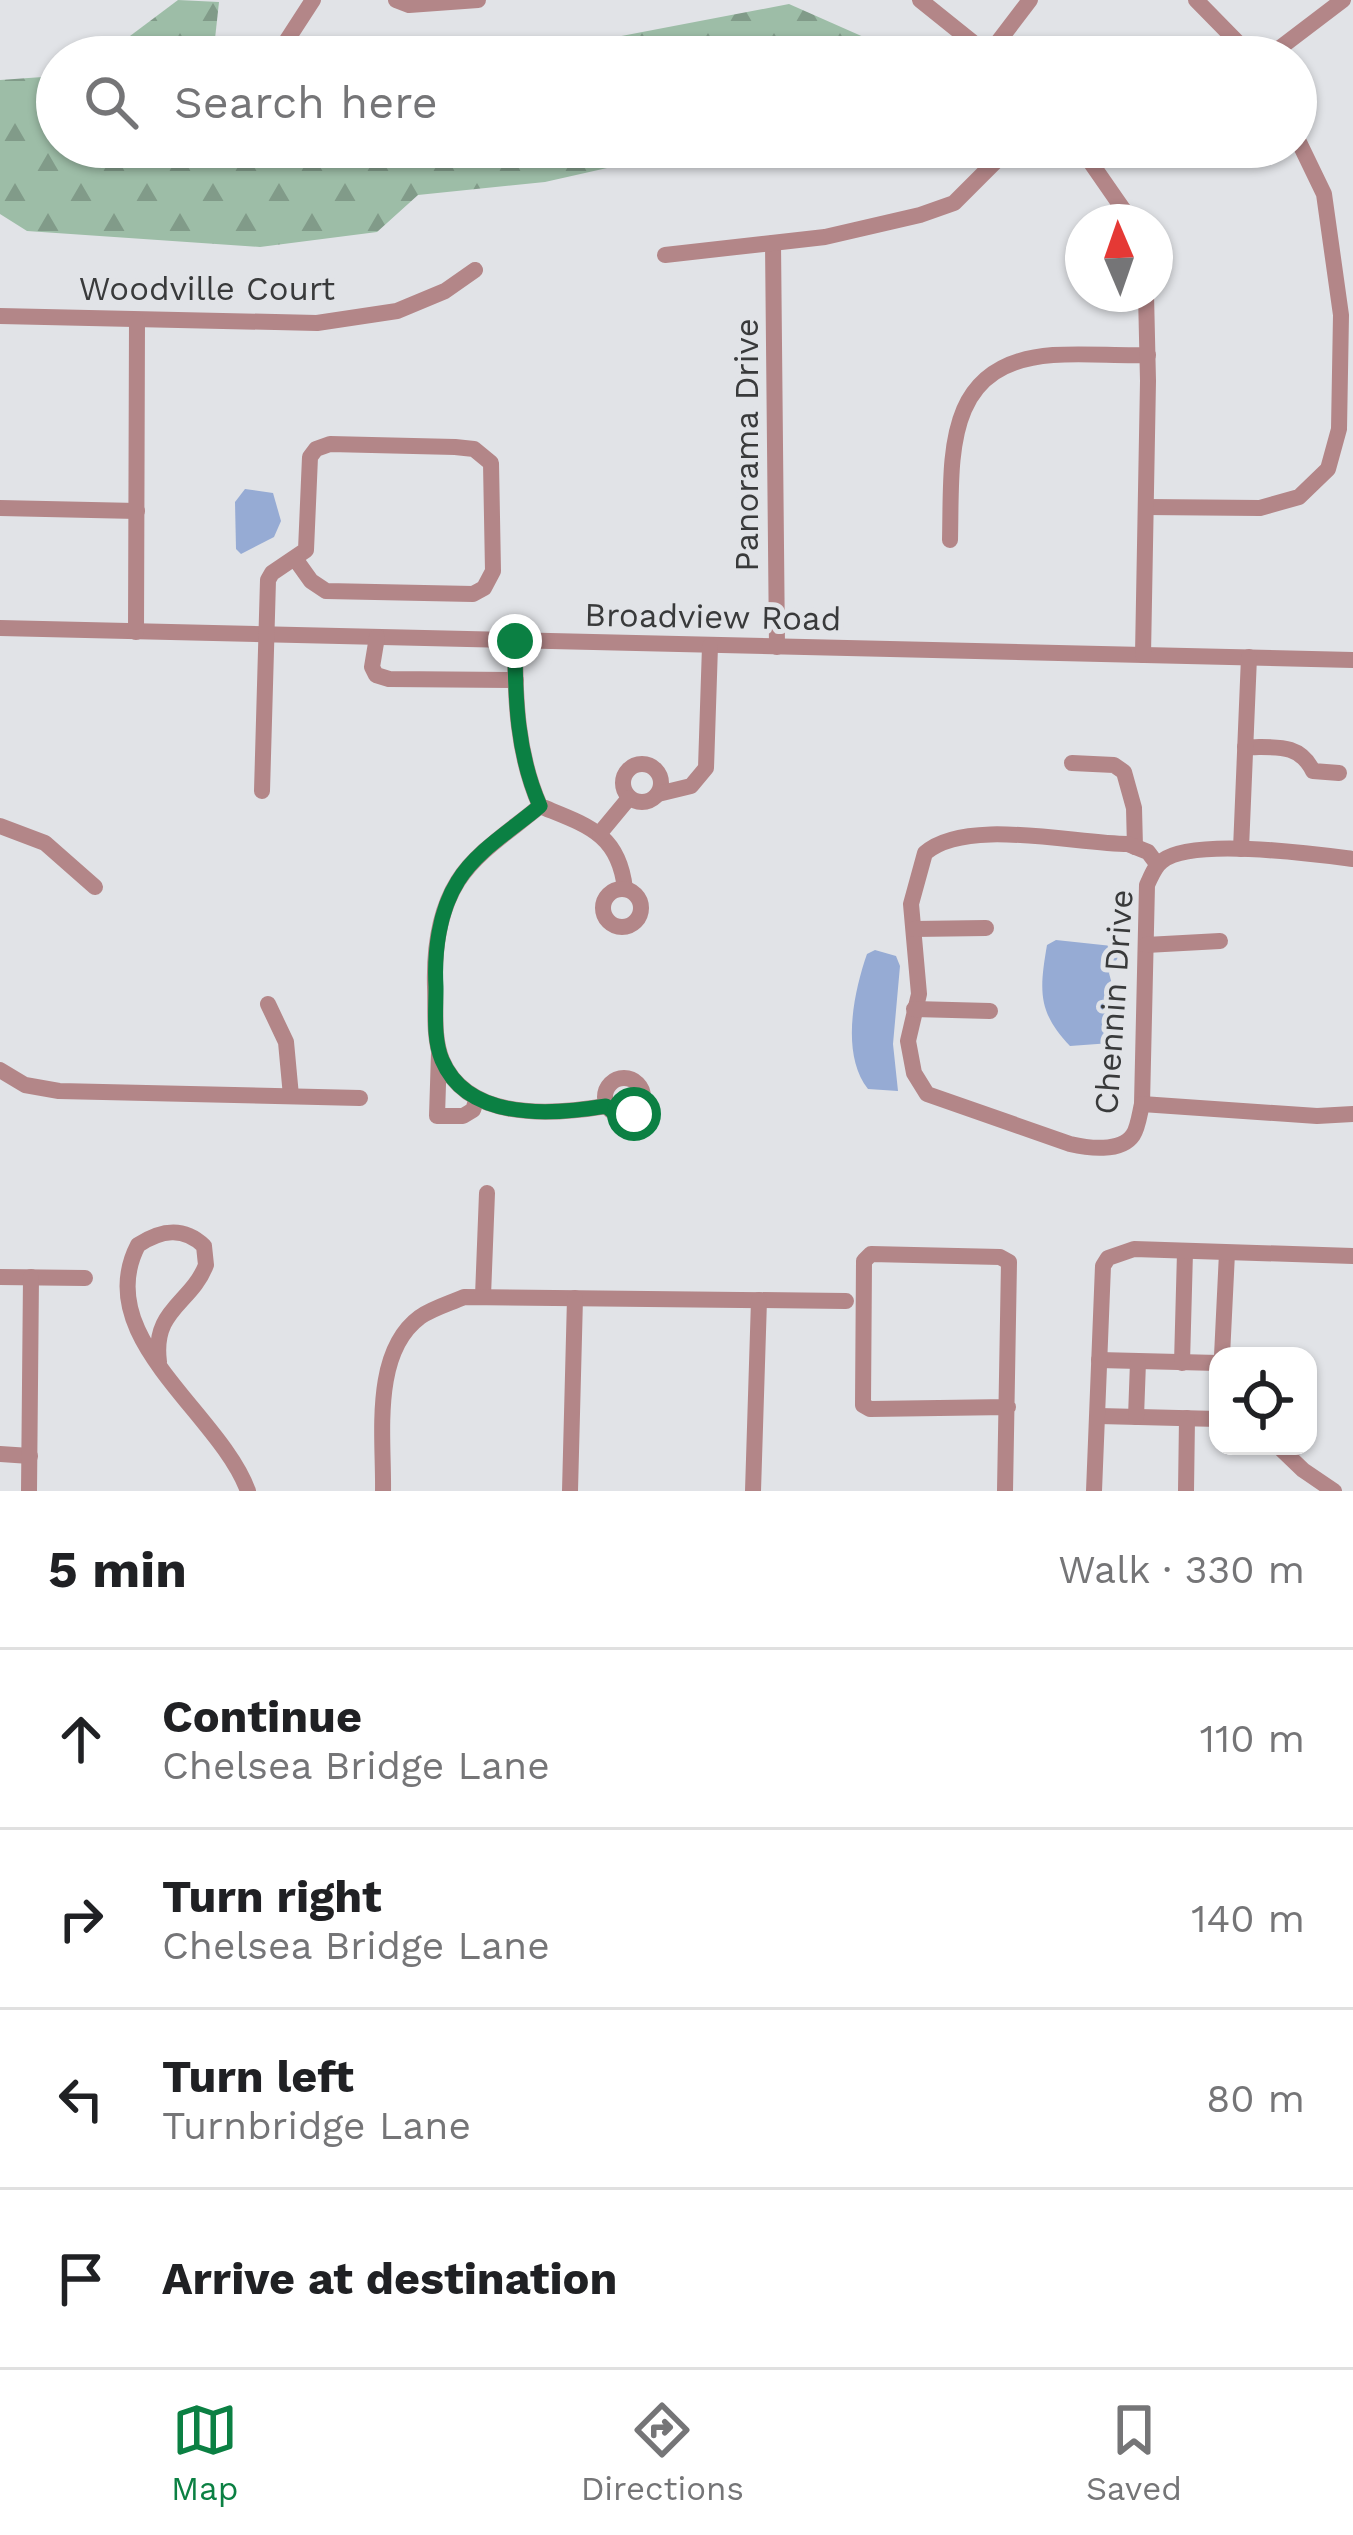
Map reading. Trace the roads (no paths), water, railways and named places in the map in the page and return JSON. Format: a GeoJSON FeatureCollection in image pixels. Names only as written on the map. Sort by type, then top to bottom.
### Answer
{"type":"FeatureCollection","features":[{"type":"Feature","properties":{"kind":"street"},"geometry":{"type":"LineString","coordinates":[[290,36],[313,0]]}},
{"type":"Feature","properties":{"kind":"street"},"geometry":{"type":"LineString","coordinates":[[396,0],[409,5],[478,0]]}},
{"type":"Feature","properties":{"kind":"street"},"geometry":{"type":"LineString","coordinates":[[920,0],[965,36]]}},
{"type":"Feature","properties":{"kind":"street"},"geometry":{"type":"LineString","coordinates":[[1004,36],[1030,0]]}},
{"type":"Feature","properties":{"kind":"street"},"geometry":{"type":"LineString","coordinates":[[1196,0],[1231,36]]}},
{"type":"Feature","properties":{"kind":"street"},"geometry":{"type":"LineString","coordinates":[[1296,36],[1343,0]]}},
{"type":"Feature","properties":{"kind":"street"},"geometry":{"type":"LineString","coordinates":[[665,255],[866,229],[954,203],[989,168]]}},
{"type":"Feature","properties":{"kind":"street"},"geometry":{"type":"LineString","coordinates":[[1095,168],[1120,204]]}},
{"type":"Feature","properties":{"kind":"street"},"geometry":{"type":"LineString","coordinates":[[1146,507],[1260,508],[1299,497],[1328,469],[1339,430],[1341,315],[1324,194],[1311,168]]}},
{"type":"Feature","properties":{"kind":"street","name":"Panorama Drive"},"geometry":{"type":"LineString","coordinates":[[773,243],[777,647]]}},
{"type":"Feature","properties":{"kind":"street","name":"Woodville Court"},"geometry":{"type":"LineString","coordinates":[[0,316],[317,323],[397,311],[445,291],[475,270]]}},
{"type":"Feature","properties":{"kind":"street"},"geometry":{"type":"LineString","coordinates":[[1143,655],[1147,312]]}},
{"type":"Feature","properties":{"kind":"street"},"geometry":{"type":"LineString","coordinates":[[136,632],[137,321]]}},
{"type":"Feature","properties":{"kind":"street"},"geometry":{"type":"LineString","coordinates":[[950,540],[954,436],[957,421],[978,385],[1012,361],[1054,355],[1148,356]]}},
{"type":"Feature","properties":{"kind":"street"},"geometry":{"type":"LineString","coordinates":[[262,791],[268,580],[306,550],[310,457],[330,444],[455,447],[485,455],[490,464],[493,571],[484,588],[473,594],[326,591],[296,560]]}},
{"type":"Feature","properties":{"kind":"street"},"geometry":{"type":"LineString","coordinates":[[0,508],[136,511]]}},
{"type":"Feature","properties":{"kind":"street","name":"Broadview Road"},"geometry":{"type":"LineString","coordinates":[[0,628],[1353,660]]}},
{"type":"Feature","properties":{"kind":"street"},"geometry":{"type":"LineString","coordinates":[[377,638],[372,667],[376,675],[389,679],[515,680]]}},
{"type":"Feature","properties":{"kind":"street"},"geometry":{"type":"LineString","coordinates":[[515,641],[525,774],[540,806],[600,833],[621,864],[625,889]]}},
{"type":"Feature","properties":{"kind":"street"},"geometry":{"type":"LineString","coordinates":[[628,798],[646,802],[658,794],[692,787],[706,768],[710,646]]}},
{"type":"Feature","properties":{"kind":"street"},"geometry":{"type":"LineString","coordinates":[[1241,849],[1250,657]]}},
{"type":"Feature","properties":{"kind":"street"},"geometry":{"type":"LineString","coordinates":[[1245,747],[1295,749],[1313,771],[1339,773]]}},
{"type":"Feature","properties":{"kind":"street"},"geometry":{"type":"LineString","coordinates":[[1072,763],[1114,765],[1124,772],[1134,808],[1136,847]]}},
{"type":"Feature","properties":{"kind":"street"},"geometry":{"type":"LineString","coordinates":[[628,798],[622,779],[637,764],[658,772],[658,794]]}},
{"type":"Feature","properties":{"kind":"street"},"geometry":{"type":"LineString","coordinates":[[600,833],[628,798]]}},
{"type":"Feature","properties":{"kind":"street"},"geometry":{"type":"LineString","coordinates":[[477,1098],[473,1111],[464,1116],[437,1116],[435,972],[440,930],[448,899],[472,863],[540,806]]}},
{"type":"Feature","properties":{"kind":"street"},"geometry":{"type":"LineString","coordinates":[[0,826],[45,843],[95,887]]}},
{"type":"Feature","properties":{"kind":"street"},"geometry":{"type":"LineString","coordinates":[[990,1011],[914,1009],[919,994],[910,904],[925,853],[951,836],[985,835],[1136,847],[1148,852],[1157,865]]}},
{"type":"Feature","properties":{"kind":"street","name":"Chennin Drive"},"geometry":{"type":"LineString","coordinates":[[914,1009],[910,1059],[927,1094],[1088,1148],[1123,1143],[1133,1135],[1142,1104],[1147,885],[1157,865],[1166,857],[1190,852],[1241,849],[1353,860]]}},
{"type":"Feature","properties":{"kind":"street"},"geometry":{"type":"LineString","coordinates":[[914,929],[986,928]]}},
{"type":"Feature","properties":{"kind":"street"},"geometry":{"type":"LineString","coordinates":[[1146,945],[1220,941]]}},
{"type":"Feature","properties":{"kind":"street"},"geometry":{"type":"LineString","coordinates":[[268,1004],[286,1042],[291,1096]]}},
{"type":"Feature","properties":{"kind":"street"},"geometry":{"type":"LineString","coordinates":[[439,1050],[444,1066],[477,1098],[503,1108],[555,1113],[606,1106]]}},
{"type":"Feature","properties":{"kind":"street"},"geometry":{"type":"LineString","coordinates":[[0,1070],[25,1085],[59,1091],[360,1098]]}},
{"type":"Feature","properties":{"kind":"street"},"geometry":{"type":"LineString","coordinates":[[1142,1104],[1317,1116],[1353,1114]]}},
{"type":"Feature","properties":{"kind":"street"},"geometry":{"type":"LineString","coordinates":[[483,1296],[487,1193]]}},
{"type":"Feature","properties":{"kind":"street"},"geometry":{"type":"LineString","coordinates":[[159,1363],[163,1323],[206,1265],[204,1246],[185,1233],[161,1233],[138,1245],[128,1271],[129,1312],[159,1363],[183,1399],[227,1449],[248,1491]]}},
{"type":"Feature","properties":{"kind":"street"},"geometry":{"type":"LineString","coordinates":[[1094,1491],[1103,1266],[1115,1254],[1134,1249],[1353,1256]]}},
{"type":"Feature","properties":{"kind":"street"},"geometry":{"type":"LineString","coordinates":[[1182,1363],[1185,1252]]}},
{"type":"Feature","properties":{"kind":"street"},"geometry":{"type":"LineString","coordinates":[[1221,1347],[1227,1253]]}},
{"type":"Feature","properties":{"kind":"street"},"geometry":{"type":"LineString","coordinates":[[1005,1491],[1008,1408],[1009,1262],[1000,1257],[871,1254],[864,1261],[863,1405],[870,1409],[1008,1408]]}},
{"type":"Feature","properties":{"kind":"street"},"geometry":{"type":"LineString","coordinates":[[0,1277],[85,1278]]}},
{"type":"Feature","properties":{"kind":"street"},"geometry":{"type":"LineString","coordinates":[[29,1491],[31,1277]]}},
{"type":"Feature","properties":{"kind":"street"},"geometry":{"type":"LineString","coordinates":[[382,1491],[384,1399],[391,1356],[418,1318],[464,1297],[846,1301]]}},
{"type":"Feature","properties":{"kind":"street"},"geometry":{"type":"LineString","coordinates":[[570,1491],[575,1298]]}},
{"type":"Feature","properties":{"kind":"street"},"geometry":{"type":"LineString","coordinates":[[754,1491],[758,1300]]}},
{"type":"Feature","properties":{"kind":"street"},"geometry":{"type":"LineString","coordinates":[[1099,1360],[1209,1361]]}},
{"type":"Feature","properties":{"kind":"street"},"geometry":{"type":"LineString","coordinates":[[1136,1417],[1138,1362]]}},
{"type":"Feature","properties":{"kind":"street"},"geometry":{"type":"LineString","coordinates":[[1099,1416],[1209,1419]]}},
{"type":"Feature","properties":{"kind":"street"},"geometry":{"type":"LineString","coordinates":[[1186,1491],[1187,1418]]}},
{"type":"Feature","properties":{"kind":"street"},"geometry":{"type":"LineString","coordinates":[[0,1454],[30,1456]]}},
{"type":"Feature","properties":{"kind":"street"},"geometry":{"type":"LineString","coordinates":[[1287,1455],[1334,1491]]}},
{"type":"Feature","properties":{"kind":"water"},"geometry":{"type":"Polygon","coordinates":[[[245,489],[273,493],[281,521],[274,537],[241,554],[236,549],[235,502],[245,489]]]}},
{"type":"Feature","properties":{"kind":"water"},"geometry":{"type":"Polygon","coordinates":[[[1056,940],[1112,946],[1121,952],[1109,973],[1118,1007],[1116,1038],[1111,1043],[1070,1046],[1052,1022],[1044,1000],[1043,976],[1047,945],[1056,940]]]}},
{"type":"Feature","properties":{"kind":"water"},"geometry":{"type":"Polygon","coordinates":[[[875,950],[896,956],[900,966],[893,1044],[898,1091],[868,1089],[854,1059],[857,987],[867,954],[875,950]]]}}]}
